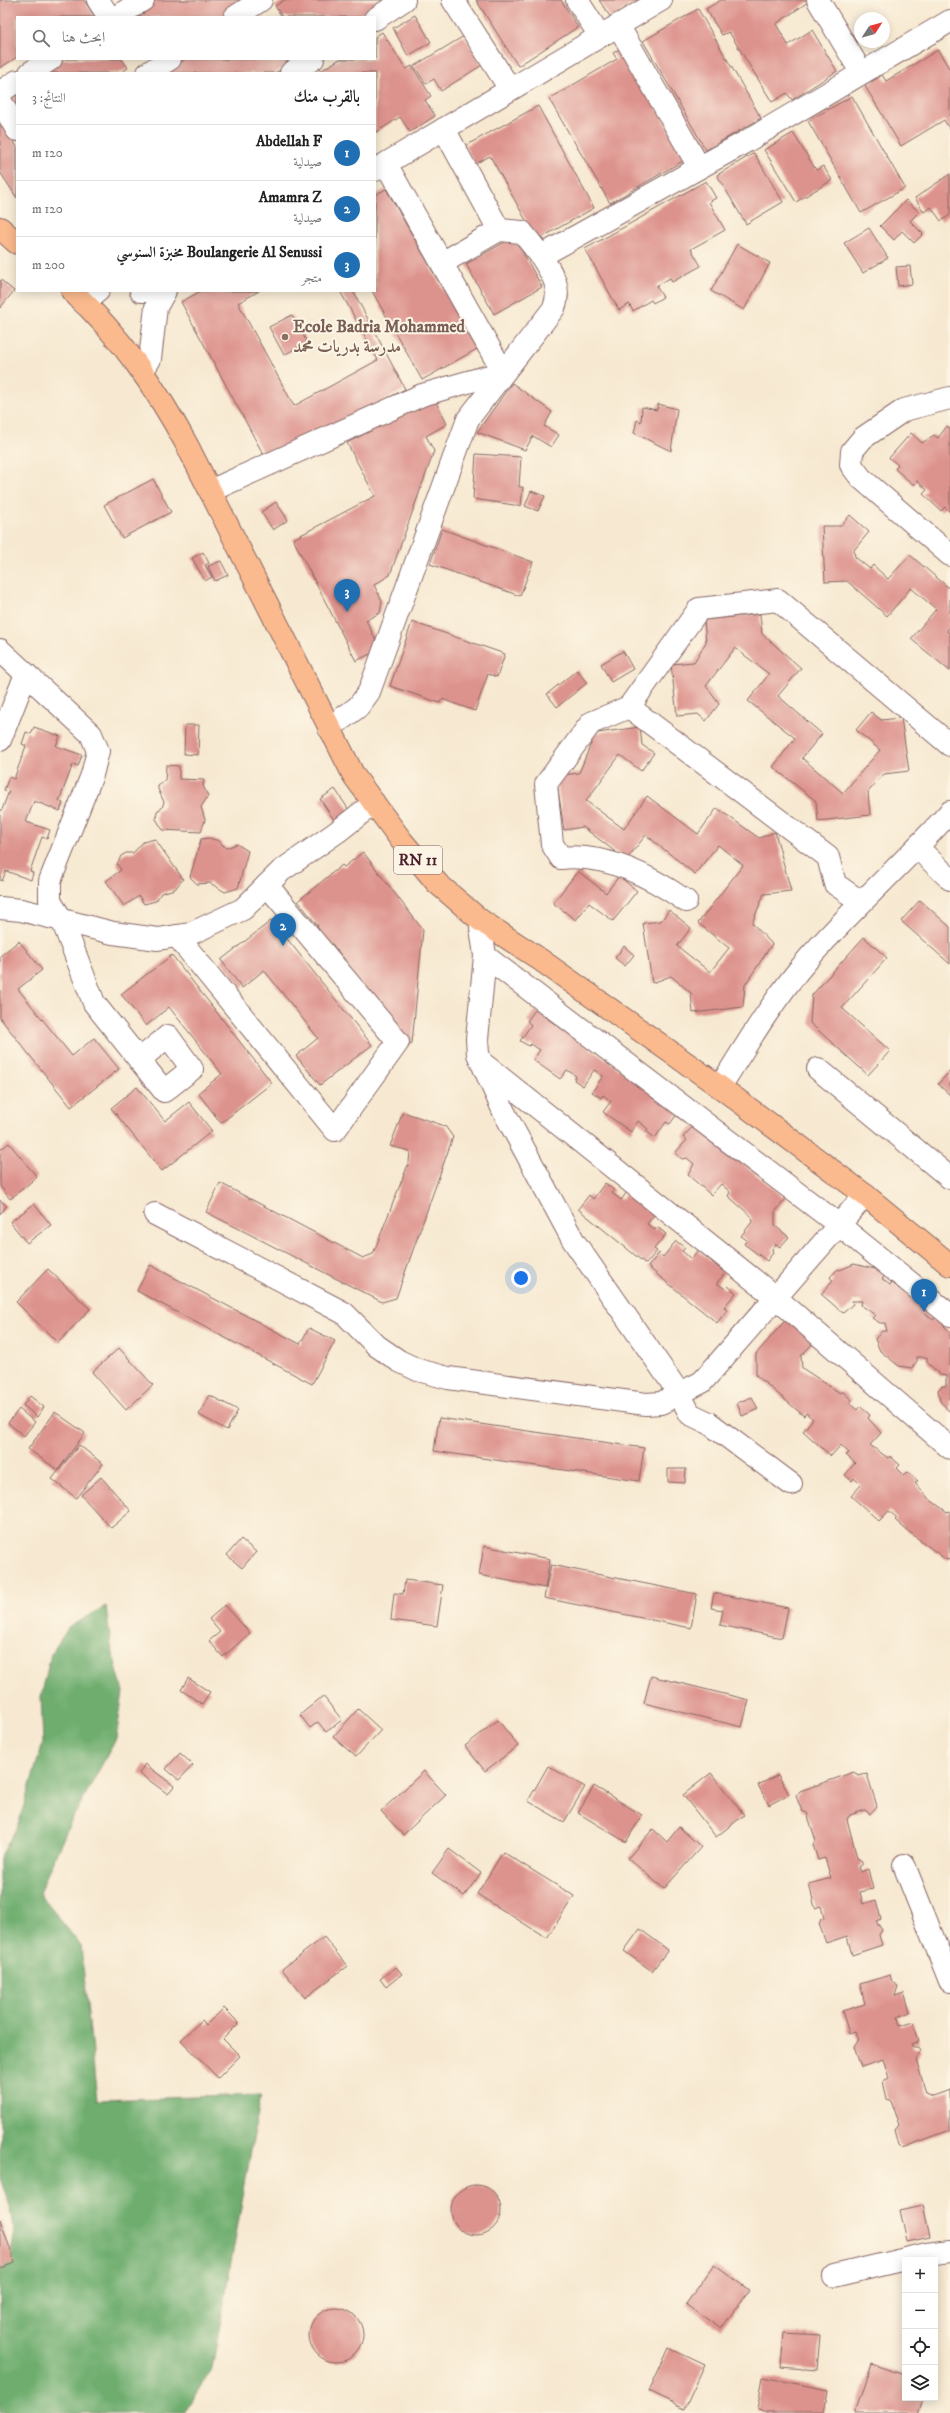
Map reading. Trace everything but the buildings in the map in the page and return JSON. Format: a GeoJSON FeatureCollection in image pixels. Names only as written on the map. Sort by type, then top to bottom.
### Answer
{"type":"FeatureCollection","features":[{"type":"Feature","properties":{"kind":"main road"},"geometry":{"type":"LineString","coordinates":[[0,228],[16,242]]}},
{"type":"Feature","properties":{"kind":"main road","name":"RN 11"},"geometry":{"type":"LineString","coordinates":[[84,295],[143,370],[187,445],[354,776],[437,882],[480,920],[535,956],[720,1087],[865,1195],[950,1265]]}},
{"type":"Feature","properties":{"kind":"street"},"geometry":{"type":"LineString","coordinates":[[98,0],[108,16]]}},
{"type":"Feature","properties":{"kind":"street"},"geometry":{"type":"LineString","coordinates":[[118,16],[143,0]]}},
{"type":"Feature","properties":{"kind":"street"},"geometry":{"type":"LineString","coordinates":[[376,18],[404,0]]}},
{"type":"Feature","properties":{"kind":"street"},"geometry":{"type":"LineString","coordinates":[[453,0],[510,89]]}},
{"type":"Feature","properties":{"kind":"street"},"geometry":{"type":"LineString","coordinates":[[577,0],[609,31],[699,167]]}},
{"type":"Feature","properties":{"kind":"street"},"geometry":{"type":"LineString","coordinates":[[503,372],[442,263],[380,167],[661,0]]}},
{"type":"Feature","properties":{"kind":"street"},"geometry":{"type":"LineString","coordinates":[[818,0],[861,72]]}},
{"type":"Feature","properties":{"kind":"street"},"geometry":{"type":"LineString","coordinates":[[237,16],[262,4]]}},
{"type":"Feature","properties":{"kind":"street"},"geometry":{"type":"LineString","coordinates":[[550,251],[699,167],[950,21]]}},
{"type":"Feature","properties":{"kind":"street"},"geometry":{"type":"LineString","coordinates":[[32,72],[50,60]]}},
{"type":"Feature","properties":{"kind":"street"},"geometry":{"type":"LineString","coordinates":[[137,60],[146,72]]}},
{"type":"Feature","properties":{"kind":"street"},"geometry":{"type":"LineString","coordinates":[[149,72],[168,60]]}},
{"type":"Feature","properties":{"kind":"street"},"geometry":{"type":"LineString","coordinates":[[0,92],[16,82]]}},
{"type":"Feature","properties":{"kind":"street"},"geometry":{"type":"LineString","coordinates":[[0,100],[16,128]]}},
{"type":"Feature","properties":{"kind":"street"},"geometry":{"type":"LineString","coordinates":[[444,129],[499,230]]}},
{"type":"Feature","properties":{"kind":"street"},"geometry":{"type":"LineString","coordinates":[[329,728],[358,707],[369,692],[468,419],[554,308],[558,298],[557,283],[550,251],[522,232],[499,230],[442,263]]}},
{"type":"Feature","properties":{"kind":"street"},"geometry":{"type":"LineString","coordinates":[[143,370],[150,359],[156,307],[164,292]]}},
{"type":"Feature","properties":{"kind":"street"},"geometry":{"type":"LineString","coordinates":[[210,491],[422,395],[503,372]]}},
{"type":"Feature","properties":{"kind":"street"},"geometry":{"type":"LineString","coordinates":[[950,398],[904,410],[863,438],[852,451],[851,465],[861,478],[950,556]]}},
{"type":"Feature","properties":{"kind":"street"},"geometry":{"type":"LineString","coordinates":[[686,901],[660,883],[641,873],[581,856],[561,858],[552,844],[546,784],[591,723],[629,707],[699,609],[778,600],[950,745]]}},
{"type":"Feature","properties":{"kind":"street"},"geometry":{"type":"LineString","coordinates":[[0,650],[91,734],[98,751],[92,775],[50,881],[50,901],[62,920],[94,1003],[139,1060]]}},
{"type":"Feature","properties":{"kind":"street"},"geometry":{"type":"LineString","coordinates":[[0,740],[26,674]]}},
{"type":"Feature","properties":{"kind":"street"},"geometry":{"type":"LineString","coordinates":[[629,707],[828,857],[835,884],[861,902]]}},
{"type":"Feature","properties":{"kind":"street"},"geometry":{"type":"LineString","coordinates":[[0,908],[21,910],[113,933],[158,939],[190,934],[243,909],[281,871],[337,832],[374,803]]}},
{"type":"Feature","properties":{"kind":"street"},"geometry":{"type":"LineString","coordinates":[[720,1087],[761,1020],[808,959],[861,902],[918,848],[950,812]]}},
{"type":"Feature","properties":{"kind":"street"},"geometry":{"type":"LineString","coordinates":[[918,848],[950,879]]}},
{"type":"Feature","properties":{"kind":"street"},"geometry":{"type":"LineString","coordinates":[[177,936],[335,1130],[398,1042],[267,885]]}},
{"type":"Feature","properties":{"kind":"street"},"geometry":{"type":"LineString","coordinates":[[480,920],[485,956],[476,1039],[478,1054],[484,1064],[504,1112],[573,1240],[679,1393],[690,1414],[709,1423],[792,1484]]}},
{"type":"Feature","properties":{"kind":"street"},"geometry":{"type":"LineString","coordinates":[[485,956],[839,1225],[950,1315]]}},
{"type":"Feature","properties":{"kind":"street"},"geometry":{"type":"LineString","coordinates":[[484,1064],[775,1297],[950,1448]]}},
{"type":"Feature","properties":{"kind":"street"},"geometry":{"type":"LineString","coordinates":[[818,1069],[950,1178]]}},
{"type":"Feature","properties":{"kind":"street"},"geometry":{"type":"LineString","coordinates":[[155,1214],[344,1314],[377,1346],[399,1361],[418,1370],[448,1378],[646,1404],[661,1403],[702,1382],[865,1195]]}},
{"type":"Feature","properties":{"kind":"street"},"geometry":{"type":"LineString","coordinates":[[904,1865],[950,1981]]}},
{"type":"Feature","properties":{"kind":"street"},"geometry":{"type":"LineString","coordinates":[[834,2276],[927,2254],[950,2251]]}},
{"type":"Feature","properties":{"kind":"green space"},"geometry":{"type":"Polygon","coordinates":[[[106,1606],[111,1646],[123,1692],[116,1739],[70,1823],[39,1893],[81,1946],[97,2100],[261,2095],[212,2369],[184,2413],[0,2413],[0,2271],[7,2261],[12,2249],[14,2226],[9,2203],[0,2180],[0,1858],[18,1825],[43,1743],[41,1697],[51,1654],[69,1627],[106,1606]]]}},
{"type":"Feature","properties":{"kind":"place","name":"Ecole Badria Mohammed مدرسة بدريات محمد"},"geometry":{"type":"Point","coordinates":[285,337]}},
{"type":"Feature","properties":{"kind":"place","name":"Boulangerie Al Senussi مخبزة السنوسي"},"geometry":{"type":"Point","coordinates":[347,612]}},
{"type":"Feature","properties":{"kind":"place","name":"Amamra Z"},"geometry":{"type":"Point","coordinates":[283,946]}},
{"type":"Feature","properties":{"kind":"place","name":"Abdellah F"},"geometry":{"type":"Point","coordinates":[924,1312]}}]}
